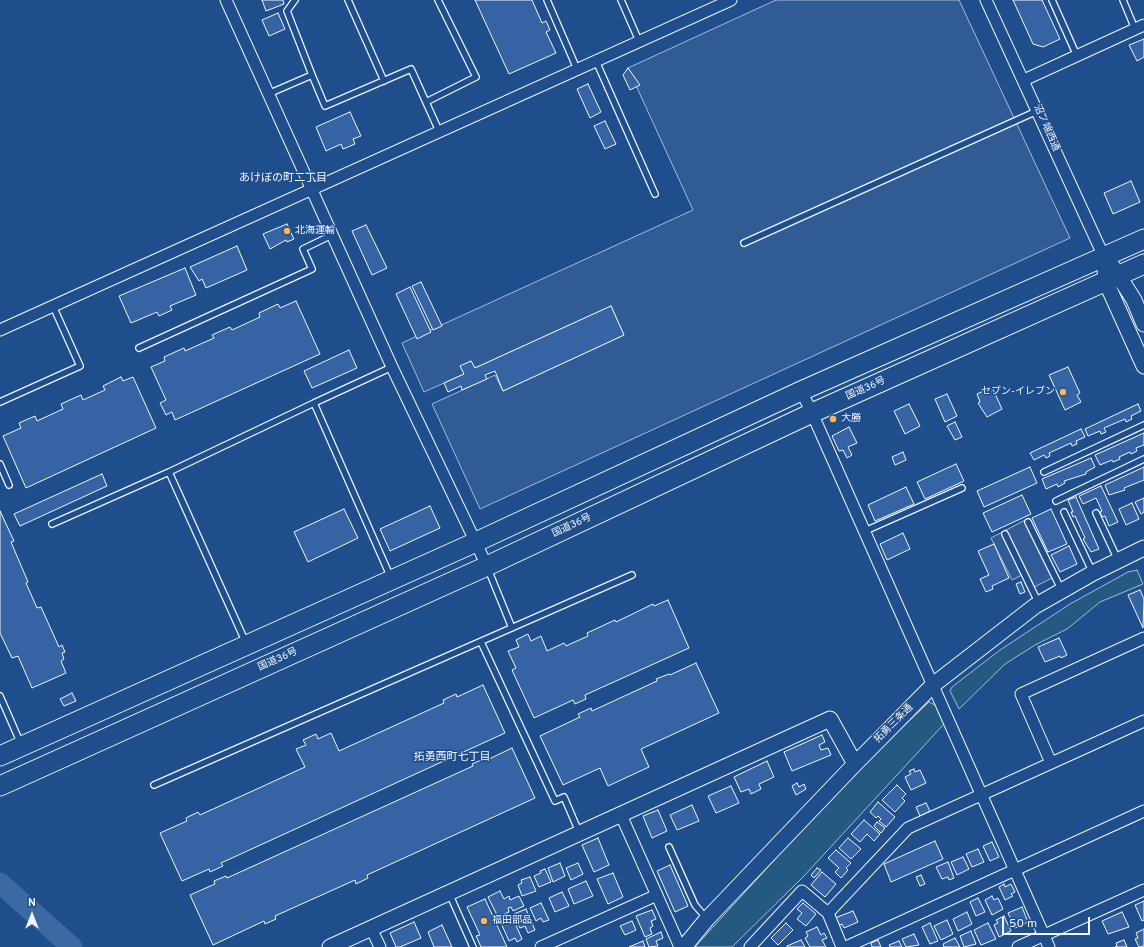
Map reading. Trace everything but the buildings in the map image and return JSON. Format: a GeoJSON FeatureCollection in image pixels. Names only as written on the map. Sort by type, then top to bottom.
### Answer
{"type":"FeatureCollection","features":[{"type":"Feature","properties":{"kind":"highway"},"geometry":{"type":"LineString","coordinates":[[0,756],[476,542],[801,391],[1144,239]]}},
{"type":"Feature","properties":{"kind":"highway","name":"国道36号"},"geometry":{"type":"LineString","coordinates":[[0,786],[486,566],[812,413],[1144,264]]}},
{"type":"Feature","properties":{"kind":"street"},"geometry":{"type":"LineString","coordinates":[[226,0],[392,368],[476,542],[486,566]]}},
{"type":"Feature","properties":{"kind":"street"},"geometry":{"type":"LineString","coordinates":[[0,330],[731,0]]}},
{"type":"Feature","properties":{"kind":"street","name":"沼ノ端西通"},"geometry":{"type":"LineString","coordinates":[[986,0],[1038,110],[1104,257],[1144,366]]}},
{"type":"Feature","properties":{"kind":"street"},"geometry":{"type":"LineString","coordinates":[[1024,80],[1140,27]]}},
{"type":"Feature","properties":{"kind":"street","name":"沼ノ端西通"},"geometry":{"type":"LineString","coordinates":[[1112,279],[1134,300],[1144,324]]}},
{"type":"Feature","properties":{"kind":"street"},"geometry":{"type":"LineString","coordinates":[[801,391],[934,685],[1049,947]]}},
{"type":"Feature","properties":{"kind":"street","name":"拓勇三条通"},"geometry":{"type":"LineString","coordinates":[[684,947],[707,919],[855,764],[934,685],[1039,604],[1118,560],[1143,552]]}},
{"type":"Feature","properties":{"kind":"street"},"geometry":{"type":"LineString","coordinates":[[1051,763],[1021,694],[1144,638]]}},
{"type":"Feature","properties":{"kind":"street"},"geometry":{"type":"LineString","coordinates":[[330,947],[830,719],[855,764]]}},
{"type":"Feature","properties":{"kind":"street"},"geometry":{"type":"LineString","coordinates":[[828,912],[908,828],[1144,721]]}},
{"type":"Feature","properties":{"kind":"street"},"geometry":{"type":"LineString","coordinates":[[846,947],[1144,812]]}},
{"type":"Feature","properties":{"kind":"street"},"geometry":{"type":"LineString","coordinates":[[621,815],[680,947]]}},
{"type":"Feature","properties":{"kind":"street"},"geometry":{"type":"LineString","coordinates":[[1018,947],[1144,890]]}},
{"type":"Feature","properties":{"kind":"street"},"geometry":{"type":"LineString","coordinates":[[750,947],[802,891],[828,912],[842,947]]}},
{"type":"Feature","properties":{"kind":"street"},"geometry":{"type":"LineString","coordinates":[[541,947],[657,895]]}},
{"type":"Feature","properties":{"kind":"street"},"geometry":{"type":"LineString","coordinates":[[371,928],[380,947]]}},
{"type":"Feature","properties":{"kind":"lane"},"geometry":{"type":"LineString","coordinates":[[295,0],[287,11],[326,106],[411,69],[439,131]]}},
{"type":"Feature","properties":{"kind":"lane"},"geometry":{"type":"LineString","coordinates":[[348,0],[384,81]]}},
{"type":"Feature","properties":{"kind":"lane"},"geometry":{"type":"LineString","coordinates":[[426,102],[476,77],[438,0]]}},
{"type":"Feature","properties":{"kind":"lane"},"geometry":{"type":"LineString","coordinates":[[546,0],[578,69]]}},
{"type":"Feature","properties":{"kind":"lane"},"geometry":{"type":"LineString","coordinates":[[621,0],[639,42]]}},
{"type":"Feature","properties":{"kind":"lane"},"geometry":{"type":"LineString","coordinates":[[1052,0],[1077,56]]}},
{"type":"Feature","properties":{"kind":"lane"},"geometry":{"type":"LineString","coordinates":[[1123,0],[1140,27]]}},
{"type":"Feature","properties":{"kind":"lane"},"geometry":{"type":"LineString","coordinates":[[596,61],[655,194]]}},
{"type":"Feature","properties":{"kind":"lane"},"geometry":{"type":"LineString","coordinates":[[268,94],[312,75]]}},
{"type":"Feature","properties":{"kind":"lane"},"geometry":{"type":"LineString","coordinates":[[744,243],[1038,110]]}},
{"type":"Feature","properties":{"kind":"lane"},"geometry":{"type":"LineString","coordinates":[[139,348],[312,269],[303,249],[332,235]]}},
{"type":"Feature","properties":{"kind":"lane"},"geometry":{"type":"LineString","coordinates":[[0,402],[80,366],[53,306]]}},
{"type":"Feature","properties":{"kind":"lane"},"geometry":{"type":"LineString","coordinates":[[52,524],[169,472],[314,403],[392,368]]}},
{"type":"Feature","properties":{"kind":"lane"},"geometry":{"type":"LineString","coordinates":[[314,403],[391,580]]}},
{"type":"Feature","properties":{"kind":"lane"},"geometry":{"type":"LineString","coordinates":[[1044,472],[1144,425]]}},
{"type":"Feature","properties":{"kind":"lane"},"geometry":{"type":"LineString","coordinates":[[1056,501],[1144,459]]}},
{"type":"Feature","properties":{"kind":"lane"},"geometry":{"type":"LineString","coordinates":[[0,464],[10,485]]}},
{"type":"Feature","properties":{"kind":"lane"},"geometry":{"type":"LineString","coordinates":[[169,472],[247,645]]}},
{"type":"Feature","properties":{"kind":"lane"},"geometry":{"type":"LineString","coordinates":[[865,531],[962,488]]}},
{"type":"Feature","properties":{"kind":"lane"},"geometry":{"type":"LineString","coordinates":[[1064,512],[1093,573]]}},
{"type":"Feature","properties":{"kind":"lane"},"geometry":{"type":"LineString","coordinates":[[1096,513],[1118,560]]}},
{"type":"Feature","properties":{"kind":"lane"},"geometry":{"type":"LineString","coordinates":[[1028,522],[1062,591]]}},
{"type":"Feature","properties":{"kind":"lane"},"geometry":{"type":"LineString","coordinates":[[1005,534],[1039,604]]}},
{"type":"Feature","properties":{"kind":"lane"},"geometry":{"type":"LineString","coordinates":[[486,566],[512,628]]}},
{"type":"Feature","properties":{"kind":"lane"},"geometry":{"type":"LineString","coordinates":[[154,785],[632,575]]}},
{"type":"Feature","properties":{"kind":"lane"},"geometry":{"type":"LineString","coordinates":[[481,642],[555,801],[564,797],[579,833]]}},
{"type":"Feature","properties":{"kind":"lane"},"geometry":{"type":"LineString","coordinates":[[0,696],[3,710],[22,746]]}},
{"type":"Feature","properties":{"kind":"lane"},"geometry":{"type":"LineString","coordinates":[[669,847],[695,905],[707,919]]}},
{"type":"Feature","properties":{"kind":"lane"},"geometry":{"type":"LineString","coordinates":[[449,892],[473,947]]}},
{"type":"Feature","properties":{"kind":"shaded area"},"geometry":{"type":"Polygon","coordinates":[[[776,0],[959,0],[1070,238],[480,509],[432,404],[495,375],[503,391],[624,335],[611,306],[475,368],[471,361],[461,366],[464,374],[424,392],[402,343],[693,210],[628,68],[776,0]]]}},
{"type":"Feature","properties":{"kind":"shaded area"},"geometry":{"type":"Polygon","coordinates":[[[1027,519],[1056,576],[1030,589],[1022,575],[1012,580],[991,538],[1027,519]]]}},
{"type":"Feature","properties":{"kind":"shaded area"},"geometry":{"type":"Polygon","coordinates":[[[1137,570],[1143,584],[1100,602],[1067,629],[1035,645],[1005,664],[959,709],[950,691],[952,687],[1000,650],[1070,604],[1128,572],[1137,570]]]}},
{"type":"Feature","properties":{"kind":"shaded area"},"geometry":{"type":"Polygon","coordinates":[[[929,702],[937,706],[944,724],[803,877],[732,947],[695,947],[849,778],[929,702]]]}},
{"type":"Feature","properties":{"kind":"waterway"},"geometry":{"type":"LineString","coordinates":[[0,883],[72,947]]}},
{"type":"Feature","properties":{"kind":"place","name":"北海運輸"},"geometry":{"type":"Point","coordinates":[287,231]}},
{"type":"Feature","properties":{"kind":"place","name":"セブン-イレブン"},"geometry":{"type":"Point","coordinates":[1063,392]}},
{"type":"Feature","properties":{"kind":"place","name":"大勝"},"geometry":{"type":"Point","coordinates":[833,419]}},
{"type":"Feature","properties":{"kind":"place","name":"福田部品"},"geometry":{"type":"Point","coordinates":[484,921]}},
{"type":"Feature","properties":{"kind":"district","name":"あけぼの町二丁目"},"geometry":{"type":"Point","coordinates":[283,179]}},
{"type":"Feature","properties":{"kind":"district","name":"拓勇西町七丁目"},"geometry":{"type":"Point","coordinates":[452,758]}}]}
